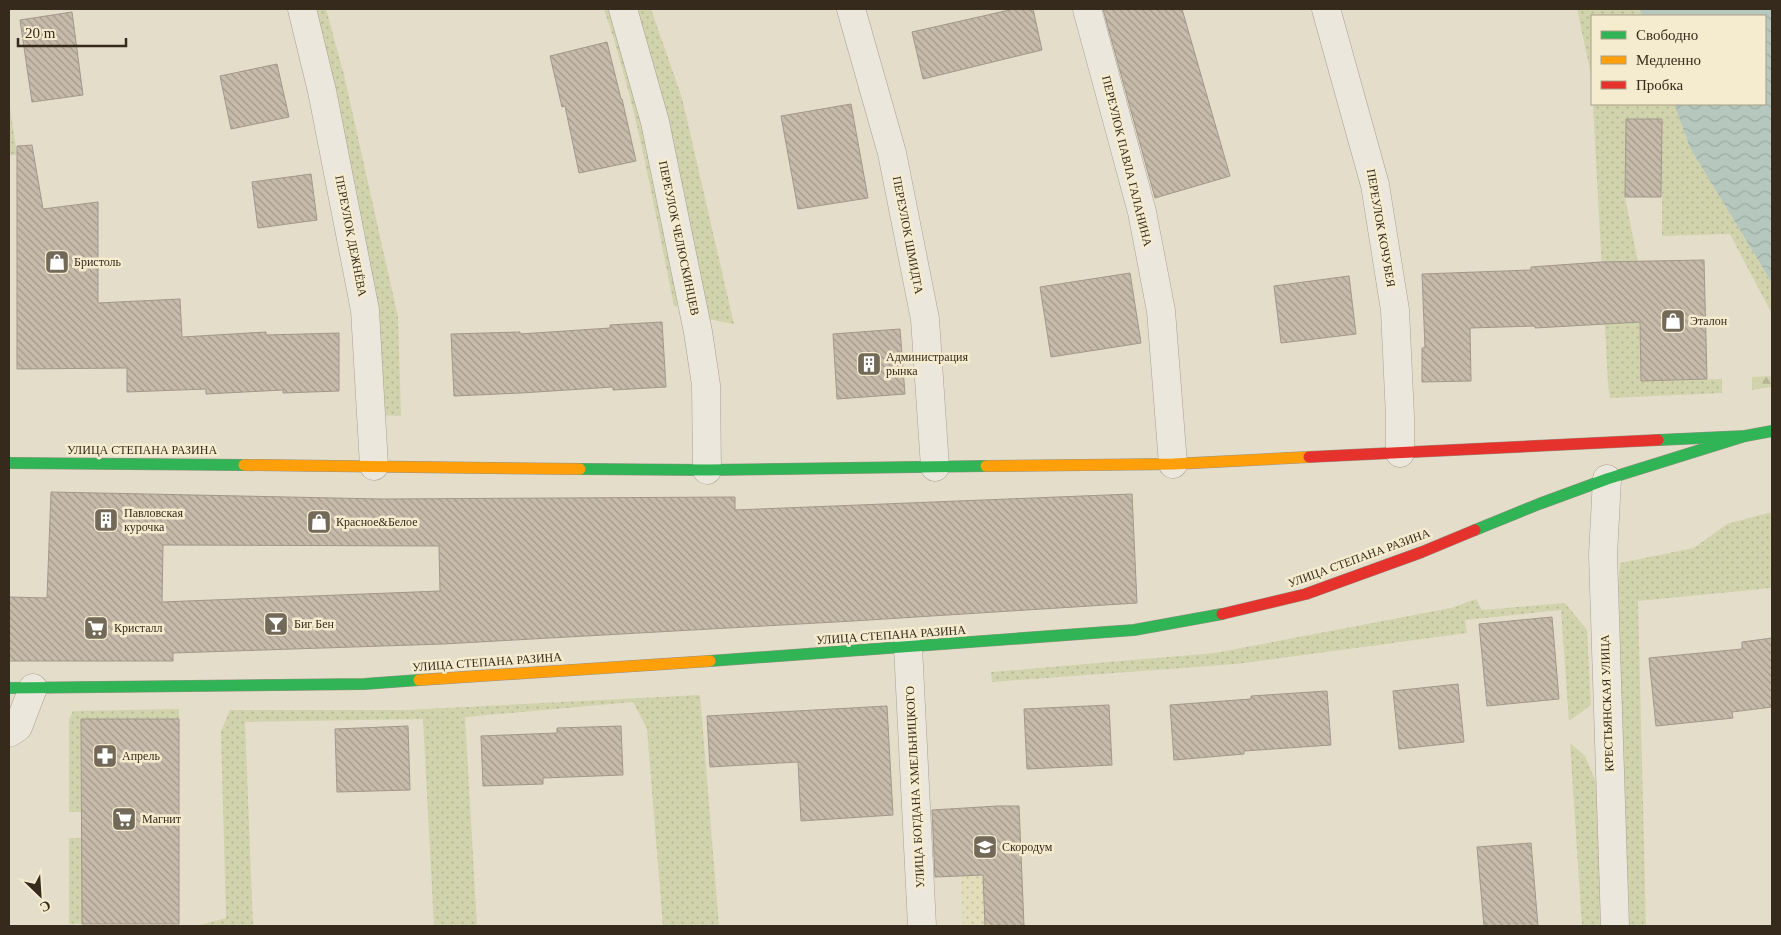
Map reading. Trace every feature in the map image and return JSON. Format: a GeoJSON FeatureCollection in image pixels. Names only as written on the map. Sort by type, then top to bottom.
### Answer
{"type":"FeatureCollection","features":[{"type":"Feature","properties":{"kind":"main road","name":"УЛИЦА СТЕПАНА РАЗИНА"},"geometry":{"type":"LineString","coordinates":[[21,688],[364,684],[864,651],[1134,630],[1220,614],[1306,594],[1422,552],[1539,504],[1607,479],[1745,436],[1772,431]]}},
{"type":"Feature","properties":{"kind":"main road","name":"УЛИЦА СТЕПАНА РАЗИНА"},"geometry":{"type":"LineString","coordinates":[[9,463],[707,470],[1172,464],[1745,436]]}},
{"type":"Feature","properties":{"kind":"street","name":"ПЕРЕУЛОК ДЕЖНЁВА"},"geometry":{"type":"LineString","coordinates":[[302,9],[322,92],[365,310],[374,466]]}},
{"type":"Feature","properties":{"kind":"street","name":"ПЕРЕУЛОК ЧЕЛЮСКИНЦЕВ"},"geometry":{"type":"LineString","coordinates":[[623,9],[655,122],[698,332],[706,385],[707,470]]}},
{"type":"Feature","properties":{"kind":"street","name":"ПЕРЕУЛОК ШМИДТА"},"geometry":{"type":"LineString","coordinates":[[851,9],[892,153],[925,319],[935,467]]}},
{"type":"Feature","properties":{"kind":"street","name":"ПЕРЕУЛОК ПАВЛА ГАЛАНИНА"},"geometry":{"type":"LineString","coordinates":[[1087,9],[1142,212],[1161,311],[1172,464]]}},
{"type":"Feature","properties":{"kind":"street","name":"ПЕРЕУЛОК КОЧУБЕЯ"},"geometry":{"type":"LineString","coordinates":[[1326,9],[1375,185],[1395,310],[1400,453]]}},
{"type":"Feature","properties":{"kind":"street","name":"КРЕСТЬЯНСКАЯ УЛИЦА"},"geometry":{"type":"LineString","coordinates":[[1607,479],[1603,555],[1615,926]]}},
{"type":"Feature","properties":{"kind":"street","name":"УЛИЦА БОГДАНА ХМЕЛЬНИЦКОГО"},"geometry":{"type":"LineString","coordinates":[[908,647],[922,926]]}},
{"type":"Feature","properties":{"kind":"street"},"geometry":{"type":"LineString","coordinates":[[9,733],[18,726],[21,688]]}},
{"type":"Feature","properties":{"kind":"shaded area"},"geometry":{"type":"Polygon","coordinates":[[[983,875],[985,926],[963,926],[961,876],[983,875]]]}},
{"type":"Feature","properties":{"kind":"green space"},"geometry":{"type":"Polygon","coordinates":[[[310,9],[326,9],[344,75],[398,317],[401,416],[380,415],[310,9]]]}},
{"type":"Feature","properties":{"kind":"green space"},"geometry":{"type":"Polygon","coordinates":[[[604,9],[611,9],[644,120],[683,307],[674,306],[635,119],[616,45],[604,9]]]}},
{"type":"Feature","properties":{"kind":"green space"},"geometry":{"type":"Polygon","coordinates":[[[635,9],[651,9],[682,98],[734,324],[708,319],[635,9]]]}},
{"type":"Feature","properties":{"kind":"green space"},"geometry":{"type":"Polygon","coordinates":[[[1577,9],[1639,9],[1642,15],[1591,15],[1591,74],[1577,9]]]}},
{"type":"Feature","properties":{"kind":"green space"},"geometry":{"type":"Polygon","coordinates":[[[9,101],[17,155],[9,155],[9,101]]]}},
{"type":"Feature","properties":{"kind":"green space"},"geometry":{"type":"Polygon","coordinates":[[[1593,105],[1674,105],[1690,148],[1772,283],[1772,314],[1730,234],[1662,236],[1662,119],[1626,119],[1625,197],[1638,262],[1641,381],[1722,379],[1722,393],[1610,398],[1593,105]]]}},
{"type":"Feature","properties":{"kind":"green space"},"geometry":{"type":"Polygon","coordinates":[[[1772,376],[1772,387],[1752,390],[1752,377],[1772,376]]]}},
{"type":"Feature","properties":{"kind":"green space"},"geometry":{"type":"Polygon","coordinates":[[[1772,512],[1772,588],[1638,601],[1646,926],[1629,926],[1617,597],[1620,563],[1694,548],[1727,524],[1772,512]]]}},
{"type":"Feature","properties":{"kind":"green space"},"geometry":{"type":"Polygon","coordinates":[[[1476,599],[1482,610],[1565,603],[1587,630],[1591,705],[1569,721],[1561,610],[1465,620],[1467,633],[1236,664],[992,682],[991,672],[1215,653],[1451,608],[1476,599]]]}},
{"type":"Feature","properties":{"kind":"green space"},"geometry":{"type":"Polygon","coordinates":[[[700,695],[719,926],[663,926],[647,729],[633,702],[465,717],[477,926],[434,926],[423,719],[245,722],[253,926],[196,926],[226,918],[221,731],[230,710],[405,710],[700,695]]]}},
{"type":"Feature","properties":{"kind":"green space"},"geometry":{"type":"Polygon","coordinates":[[[179,709],[179,719],[81,719],[81,812],[69,812],[69,720],[73,711],[179,709]]]}},
{"type":"Feature","properties":{"kind":"green space"},"geometry":{"type":"Polygon","coordinates":[[[1570,743],[1585,756],[1598,787],[1603,926],[1582,926],[1570,743]]]}},
{"type":"Feature","properties":{"kind":"green space"},"geometry":{"type":"Polygon","coordinates":[[[69,838],[82,838],[82,924],[69,924],[69,838]]]}},
{"type":"Feature","properties":{"kind":"water"},"geometry":{"type":"Polygon","coordinates":[[[1639,9],[1772,9],[1772,283],[1690,148],[1674,105],[1766,105],[1766,15],[1642,15],[1639,9]]]}},
{"type":"Feature","properties":{"kind":"building"},"geometry":{"type":"Polygon","coordinates":[[[1014,9],[1033,9],[1042,50],[923,79],[912,32],[1014,9]]]}},
{"type":"Feature","properties":{"kind":"building"},"geometry":{"type":"Polygon","coordinates":[[[1103,9],[1182,9],[1230,176],[1155,198],[1103,9]]]}},
{"type":"Feature","properties":{"kind":"building"},"geometry":{"type":"Polygon","coordinates":[[[72,12],[83,95],[32,102],[20,20],[72,12]]]}},
{"type":"Feature","properties":{"kind":"building"},"geometry":{"type":"Polygon","coordinates":[[[607,42],[636,161],[579,173],[565,106],[562,107],[550,56],[607,42]]]}},
{"type":"Feature","properties":{"kind":"building"},"geometry":{"type":"Polygon","coordinates":[[[277,64],[289,117],[231,129],[220,76],[277,64]]]}},
{"type":"Feature","properties":{"kind":"building"},"geometry":{"type":"Polygon","coordinates":[[[851,104],[868,198],[798,209],[781,116],[851,104]]]}},
{"type":"Feature","properties":{"kind":"building"},"geometry":{"type":"Polygon","coordinates":[[[1626,119],[1662,119],[1661,197],[1625,197],[1626,119]]]}},
{"type":"Feature","properties":{"kind":"building"},"geometry":{"type":"Polygon","coordinates":[[[32,145],[43,209],[98,202],[98,303],[180,299],[182,337],[266,332],[266,335],[339,333],[339,391],[283,393],[283,390],[206,394],[206,389],[127,392],[127,368],[17,369],[17,146],[32,145]]]}},
{"type":"Feature","properties":{"kind":"building"},"geometry":{"type":"Polygon","coordinates":[[[311,174],[317,220],[258,228],[252,182],[311,174]]]}},
{"type":"Feature","properties":{"kind":"building"},"geometry":{"type":"Polygon","coordinates":[[[1704,260],[1707,379],[1641,381],[1640,322],[1535,328],[1535,326],[1470,328],[1471,381],[1422,382],[1422,348],[1425,348],[1422,274],[1531,270],[1531,267],[1601,262],[1704,260]]]}},
{"type":"Feature","properties":{"kind":"building"},"geometry":{"type":"Polygon","coordinates":[[[1130,273],[1141,343],[1051,357],[1040,287],[1130,273]]]}},
{"type":"Feature","properties":{"kind":"building"},"geometry":{"type":"Polygon","coordinates":[[[1349,276],[1356,334],[1281,343],[1274,286],[1349,276]]]}},
{"type":"Feature","properties":{"kind":"building"},"geometry":{"type":"Polygon","coordinates":[[[662,322],[666,387],[613,390],[613,387],[454,396],[451,334],[520,332],[520,334],[610,328],[610,325],[662,322]]]}},
{"type":"Feature","properties":{"kind":"building","name":"Администрация рынка"},"geometry":{"type":"Polygon","coordinates":[[[900,329],[905,394],[837,399],[833,334],[900,329]]]}},
{"type":"Feature","properties":{"kind":"building"},"geometry":{"type":"Polygon","coordinates":[[[51,492],[382,499],[735,497],[735,510],[1132,494],[1137,603],[443,644],[173,653],[173,661],[9,661],[9,597],[47,598],[51,492]],[[163,545],[162,602],[440,591],[439,546],[163,545]]]}},
{"type":"Feature","properties":{"kind":"building"},"geometry":{"type":"Polygon","coordinates":[[[1552,617],[1559,699],[1487,706],[1479,624],[1552,617]]]}},
{"type":"Feature","properties":{"kind":"building"},"geometry":{"type":"Polygon","coordinates":[[[1772,638],[1772,707],[1732,712],[1733,718],[1656,726],[1649,658],[1742,649],[1742,642],[1772,638]]]}},
{"type":"Feature","properties":{"kind":"building"},"geometry":{"type":"Polygon","coordinates":[[[1458,684],[1464,742],[1399,749],[1393,691],[1458,684]]]}},
{"type":"Feature","properties":{"kind":"building"},"geometry":{"type":"Polygon","coordinates":[[[1327,691],[1331,745],[1244,751],[1244,754],[1174,760],[1170,705],[1251,699],[1251,696],[1327,691]]]}},
{"type":"Feature","properties":{"kind":"building"},"geometry":{"type":"Polygon","coordinates":[[[1109,705],[1112,765],[1027,769],[1024,709],[1109,705]]]}},
{"type":"Feature","properties":{"kind":"building"},"geometry":{"type":"Polygon","coordinates":[[[887,706],[893,815],[801,821],[798,762],[710,767],[707,716],[887,706]]]}},
{"type":"Feature","properties":{"kind":"building","name":"Магнит"},"geometry":{"type":"Polygon","coordinates":[[[81,719],[179,719],[179,924],[82,924],[81,719]]]}},
{"type":"Feature","properties":{"kind":"building"},"geometry":{"type":"Polygon","coordinates":[[[408,726],[410,790],[337,792],[335,729],[408,726]]]}},
{"type":"Feature","properties":{"kind":"building"},"geometry":{"type":"Polygon","coordinates":[[[621,726],[623,775],[543,778],[543,784],[483,786],[481,736],[557,733],[557,728],[621,726]]]}},
{"type":"Feature","properties":{"kind":"building"},"geometry":{"type":"Polygon","coordinates":[[[1019,806],[1024,926],[985,926],[983,875],[935,877],[932,810],[1019,806]]]}},
{"type":"Feature","properties":{"kind":"building"},"geometry":{"type":"Polygon","coordinates":[[[1531,843],[1538,926],[1484,926],[1477,847],[1531,843]]]}},
{"type":"Feature","properties":{"kind":"traffic: fast"},"geometry":{"type":"LineString","coordinates":[[1658,440],[1745,436],[1772,431]]}},
{"type":"Feature","properties":{"kind":"traffic: fast"},"geometry":{"type":"LineString","coordinates":[[1475,530],[1607,479],[1745,436]]}},
{"type":"Feature","properties":{"kind":"traffic: fast"},"geometry":{"type":"LineString","coordinates":[[9,463],[244,465]]}},
{"type":"Feature","properties":{"kind":"traffic: fast"},"geometry":{"type":"LineString","coordinates":[[580,469],[707,470],[986,466]]}},
{"type":"Feature","properties":{"kind":"traffic: fast"},"geometry":{"type":"LineString","coordinates":[[710,661],[1134,630],[1222,614]]}},
{"type":"Feature","properties":{"kind":"traffic: fast"},"geometry":{"type":"LineString","coordinates":[[9,688],[364,684],[419,680]]}},
{"type":"Feature","properties":{"kind":"traffic: slow"},"geometry":{"type":"LineString","coordinates":[[986,466],[1173,464],[1309,457]]}},
{"type":"Feature","properties":{"kind":"traffic: slow"},"geometry":{"type":"LineString","coordinates":[[244,465],[580,469]]}},
{"type":"Feature","properties":{"kind":"traffic: slow"},"geometry":{"type":"LineString","coordinates":[[419,680],[710,661]]}},
{"type":"Feature","properties":{"kind":"traffic: jam"},"geometry":{"type":"LineString","coordinates":[[1309,457],[1658,440]]}},
{"type":"Feature","properties":{"kind":"traffic: jam"},"geometry":{"type":"LineString","coordinates":[[1222,614],[1306,594],[1422,552],[1475,530]]}},
{"type":"Feature","properties":{"kind":"place","name":"Бристоль"},"geometry":{"type":"Point","coordinates":[57,262]}},
{"type":"Feature","properties":{"kind":"place","name":"Эталон"},"geometry":{"type":"Point","coordinates":[1673,321]}},
{"type":"Feature","properties":{"kind":"place","name":"Администрация рынка"},"geometry":{"type":"Point","coordinates":[869,364]}},
{"type":"Feature","properties":{"kind":"place","name":"Павловская курочка"},"geometry":{"type":"Point","coordinates":[106,520]}},
{"type":"Feature","properties":{"kind":"place","name":"Красное&Белое"},"geometry":{"type":"Point","coordinates":[319,522]}},
{"type":"Feature","properties":{"kind":"place","name":"Биг Бен"},"geometry":{"type":"Point","coordinates":[276,624]}},
{"type":"Feature","properties":{"kind":"place","name":"Кристалл"},"geometry":{"type":"Point","coordinates":[96,628]}},
{"type":"Feature","properties":{"kind":"place","name":"Апрель"},"geometry":{"type":"Point","coordinates":[105,756]}},
{"type":"Feature","properties":{"kind":"place","name":"Магнит"},"geometry":{"type":"Point","coordinates":[124,819]}},
{"type":"Feature","properties":{"kind":"place","name":"Скородум"},"geometry":{"type":"Point","coordinates":[985,847]}}]}
